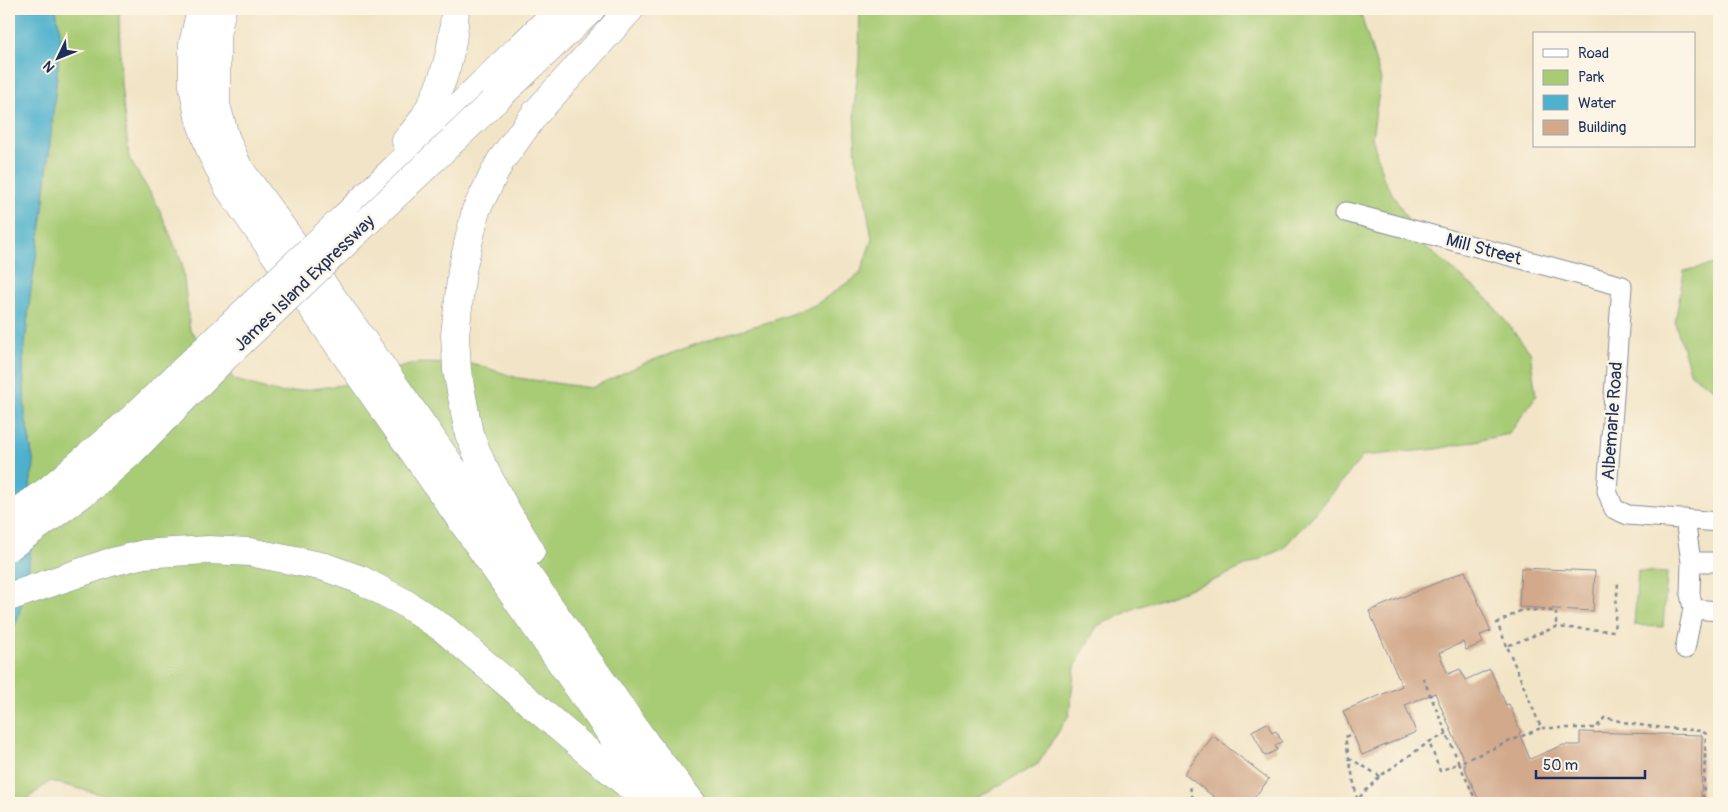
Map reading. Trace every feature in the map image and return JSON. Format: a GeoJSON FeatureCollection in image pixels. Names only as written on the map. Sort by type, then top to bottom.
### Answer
{"type":"FeatureCollection","features":[{"type":"Feature","properties":{"kind":"highway"},"geometry":{"type":"LineString","coordinates":[[201,9],[193,44],[193,85],[199,116],[211,152],[228,188],[632,764],[665,803]]}},
{"type":"Feature","properties":{"kind":"highway"},"geometry":{"type":"LineString","coordinates":[[222,9],[216,35],[216,105],[238,167],[345,314],[646,744],[692,803]]}},
{"type":"Feature","properties":{"kind":"highway"},"geometry":{"type":"LineString","coordinates":[[345,217],[425,117],[442,80],[449,55],[455,9]]}},
{"type":"Feature","properties":{"kind":"highway","name":"James Island Expressway"},"geometry":{"type":"LineString","coordinates":[[9,517],[50,489],[132,419],[560,9]]}},
{"type":"Feature","properties":{"kind":"highway","name":"James Island Expressway"},"geometry":{"type":"LineString","coordinates":[[9,547],[93,486],[132,451],[225,358],[591,9]]}},
{"type":"Feature","properties":{"kind":"highway"},"geometry":{"type":"LineString","coordinates":[[630,9],[535,114],[500,162],[476,210],[462,270],[455,335],[457,370],[469,434],[482,465],[506,510],[646,744]]}},
{"type":"Feature","properties":{"kind":"highway"},"geometry":{"type":"LineString","coordinates":[[9,597],[108,563],[144,554],[209,550],[250,552],[325,567],[361,580],[403,602],[444,629],[586,751],[650,803]]}},
{"type":"Feature","properties":{"kind":"street","name":"Mill Street"},"geometry":{"type":"LineString","coordinates":[[1346,212],[1622,286]]}},
{"type":"Feature","properties":{"kind":"street","name":"Albemarle Road"},"geometry":{"type":"LineString","coordinates":[[1622,286],[1607,491],[1614,509],[1628,515],[1719,522]]}},
{"type":"Feature","properties":{"kind":"street"},"geometry":{"type":"LineString","coordinates":[[1685,519],[1691,562],[1690,594],[1693,609],[1685,649]]}},
{"type":"Feature","properties":{"kind":"street"},"geometry":{"type":"LineString","coordinates":[[1691,562],[1719,562]]}},
{"type":"Feature","properties":{"kind":"street"},"geometry":{"type":"LineString","coordinates":[[1693,609],[1719,612]]}},
{"type":"Feature","properties":{"kind":"path"},"geometry":{"type":"LineString","coordinates":[[1507,646],[1556,627],[1614,631],[1618,583]]}},
{"type":"Feature","properties":{"kind":"path"},"geometry":{"type":"LineString","coordinates":[[1541,728],[1497,623],[1522,610],[1556,611],[1556,627]]}},
{"type":"Feature","properties":{"kind":"path"},"geometry":{"type":"LineString","coordinates":[[1423,678],[1477,803]]}},
{"type":"Feature","properties":{"kind":"path"},"geometry":{"type":"LineString","coordinates":[[1429,742],[1440,771],[1541,728],[1596,728],[1605,717],[1702,731],[1706,734],[1703,803]]}},
{"type":"Feature","properties":{"kind":"path"},"geometry":{"type":"LineString","coordinates":[[1354,803],[1380,776],[1429,742],[1447,734]]}},
{"type":"Feature","properties":{"kind":"path"},"geometry":{"type":"LineString","coordinates":[[1350,735],[1345,737],[1357,799]]}},
{"type":"Feature","properties":{"kind":"path"},"geometry":{"type":"LineString","coordinates":[[1349,758],[1380,776]]}},
{"type":"Feature","properties":{"kind":"path"},"geometry":{"type":"LineString","coordinates":[[1190,787],[1194,803]]}},
{"type":"Feature","properties":{"kind":"green space"},"geometry":{"type":"Polygon","coordinates":[[[56,9],[119,9],[121,84],[129,158],[158,206],[182,263],[190,330],[235,380],[281,393],[342,385],[416,363],[475,364],[518,378],[591,388],[645,363],[716,337],[772,321],[815,305],[860,274],[872,239],[856,161],[854,108],[859,60],[860,9],[1359,9],[1381,79],[1372,137],[1384,180],[1422,244],[1488,299],[1530,352],[1536,396],[1509,434],[1437,449],[1363,456],[1321,507],[1282,549],[1217,579],[1138,607],[1097,626],[1075,667],[1069,715],[1038,764],[967,803],[133,803],[50,781],[22,803],[9,803],[9,635],[17,621],[31,477],[34,465],[25,415],[23,363],[30,296],[42,219],[61,37],[56,9]]]}},
{"type":"Feature","properties":{"kind":"green space"},"geometry":{"type":"Polygon","coordinates":[[[1719,263],[1719,392],[1691,374],[1675,323],[1684,271],[1719,263]]]}},
{"type":"Feature","properties":{"kind":"green space"},"geometry":{"type":"Polygon","coordinates":[[[1638,571],[1667,573],[1663,627],[1634,625],[1638,571]]]}},
{"type":"Feature","properties":{"kind":"water"},"geometry":{"type":"Polygon","coordinates":[[[9,9],[56,9],[61,37],[42,219],[30,296],[23,363],[25,415],[34,465],[29,501],[31,540],[28,580],[17,621],[9,635],[9,9]]]}},
{"type":"Feature","properties":{"kind":"building"},"geometry":{"type":"Polygon","coordinates":[[[1521,568],[1595,571],[1593,611],[1519,607],[1521,568]]]}},
{"type":"Feature","properties":{"kind":"building"},"geometry":{"type":"Polygon","coordinates":[[[1465,571],[1491,631],[1480,635],[1483,643],[1466,650],[1463,642],[1439,653],[1448,674],[1460,669],[1465,680],[1490,669],[1506,705],[1509,704],[1530,759],[1563,745],[1580,745],[1580,732],[1702,735],[1701,803],[1480,803],[1435,693],[1405,705],[1416,732],[1362,755],[1343,711],[1402,686],[1369,611],[1465,571]]]}},
{"type":"Feature","properties":{"kind":"building"},"geometry":{"type":"Polygon","coordinates":[[[1267,723],[1272,733],[1276,731],[1282,742],[1275,745],[1277,750],[1265,756],[1252,731],[1267,723]]]}},
{"type":"Feature","properties":{"kind":"building"},"geometry":{"type":"Polygon","coordinates":[[[1213,736],[1269,779],[1250,803],[1222,803],[1184,774],[1213,736]]]}}]}
